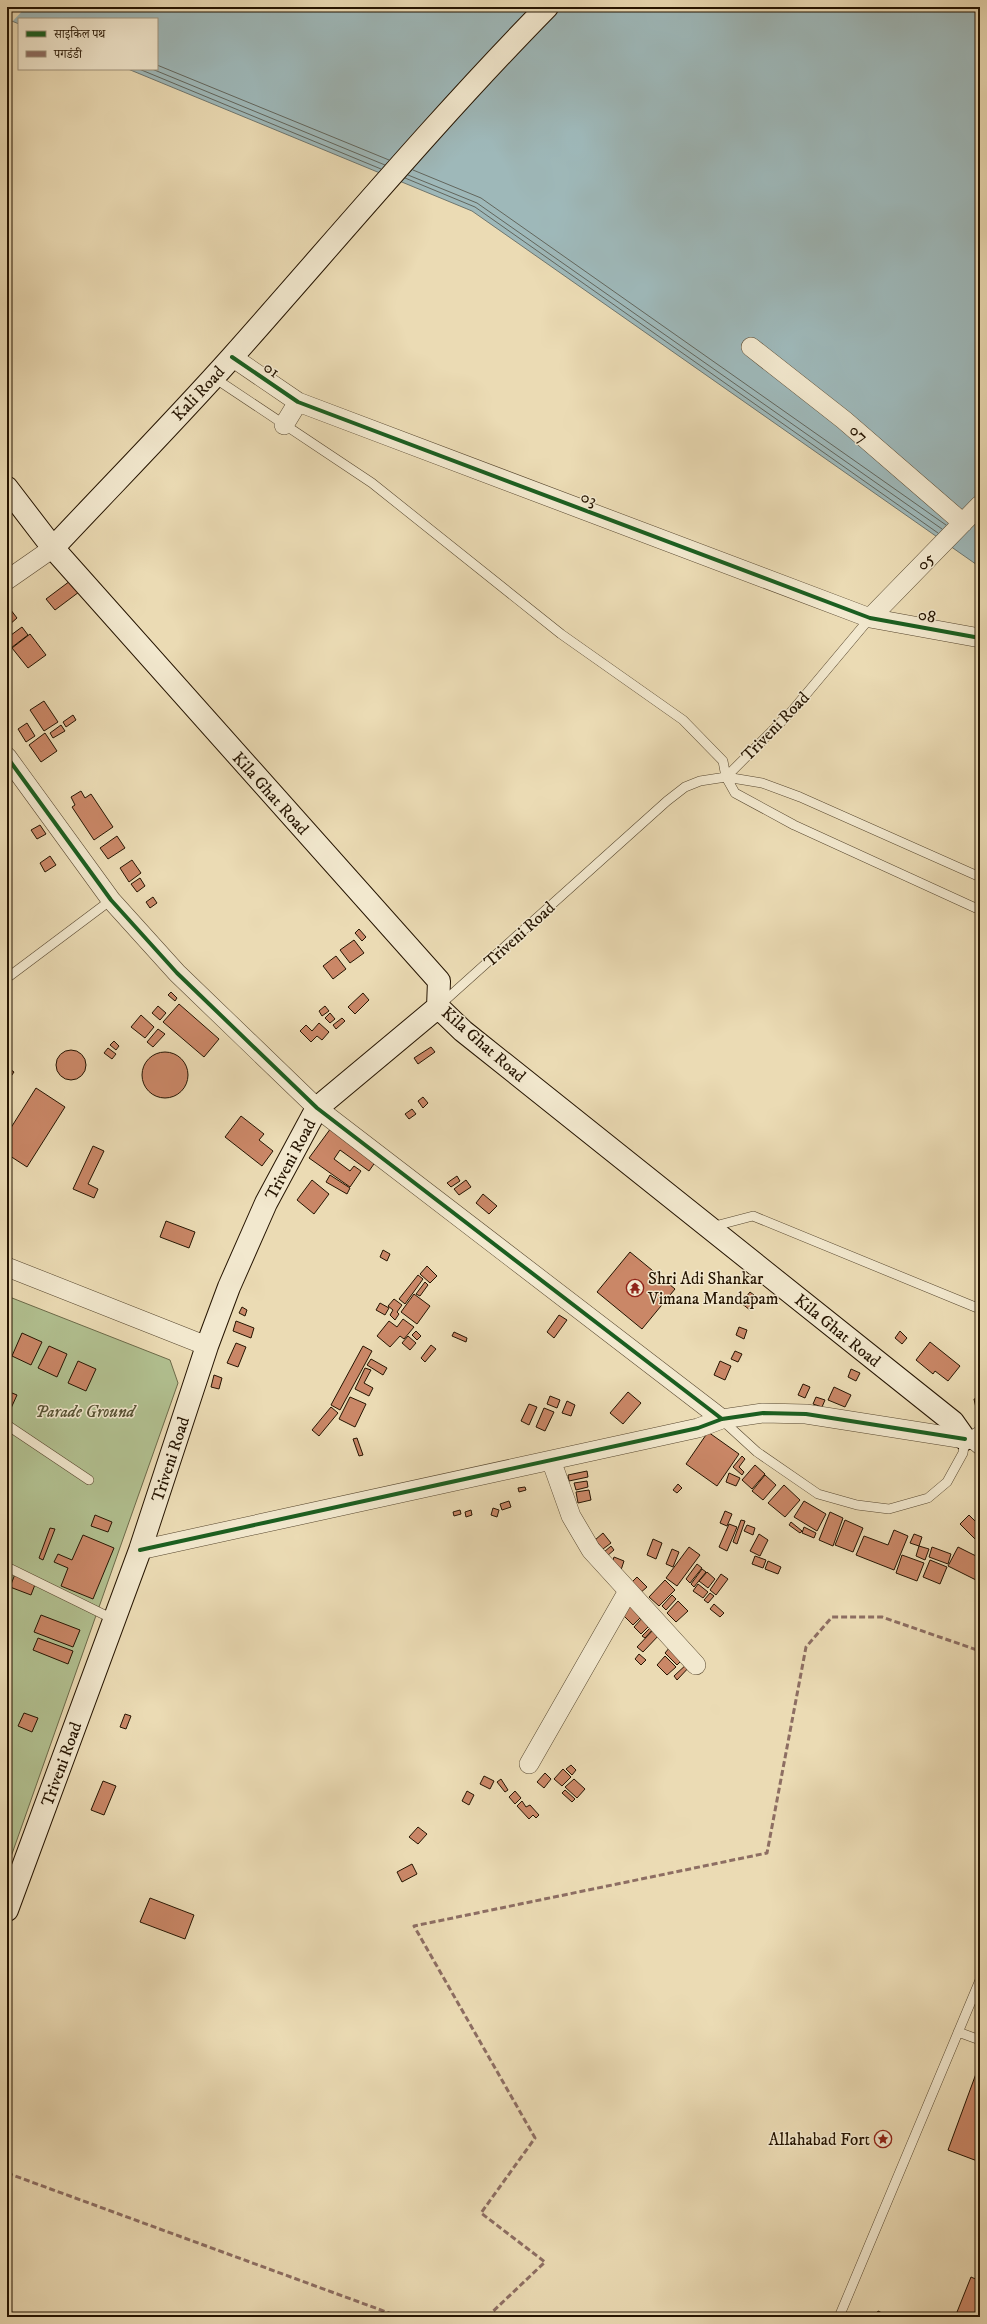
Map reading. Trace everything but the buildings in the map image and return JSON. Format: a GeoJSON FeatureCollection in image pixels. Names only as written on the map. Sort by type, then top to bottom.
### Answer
{"type":"FeatureCollection","features":[{"type":"Feature","properties":{"kind":"main road","name":"Kali Road"},"geometry":{"type":"LineString","coordinates":[[53,548],[232,357],[355,216],[510,45],[547,7]]}},
{"type":"Feature","properties":{"kind":"main road","name":"Kila Ghat Road"},"geometry":{"type":"LineString","coordinates":[[7,488],[53,548],[439,981],[438,1007],[463,1031],[975,1440]]}},
{"type":"Feature","properties":{"kind":"main road","name":"Triveni Road"},"geometry":{"type":"LineString","coordinates":[[7,1910],[140,1550],[228,1287],[266,1203],[317,1108],[438,1007]]}},
{"type":"Feature","properties":{"kind":"street","name":"07"},"geometry":{"type":"LineString","coordinates":[[751,347],[844,420],[963,523]]}},
{"type":"Feature","properties":{"kind":"street","name":"01"},"geometry":{"type":"LineString","coordinates":[[232,357],[298,402]]}},
{"type":"Feature","properties":{"kind":"street"},"geometry":{"type":"LineString","coordinates":[[284,425],[298,402]]}},
{"type":"Feature","properties":{"kind":"street","name":"03"},"geometry":{"type":"LineString","coordinates":[[298,402],[870,618]]}},
{"type":"Feature","properties":{"kind":"street","name":"05"},"geometry":{"type":"LineString","coordinates":[[870,618],[980,505]]}},
{"type":"Feature","properties":{"kind":"street"},"geometry":{"type":"LineString","coordinates":[[7,580],[53,548]]}},
{"type":"Feature","properties":{"kind":"street","name":"08"},"geometry":{"type":"LineString","coordinates":[[870,618],[980,638]]}},
{"type":"Feature","properties":{"kind":"street"},"geometry":{"type":"LineString","coordinates":[[7,757],[111,900],[177,973],[317,1108],[722,1419]]}},
{"type":"Feature","properties":{"kind":"street"},"geometry":{"type":"LineString","coordinates":[[7,1267],[207,1346]]}},
{"type":"Feature","properties":{"kind":"street"},"geometry":{"type":"LineString","coordinates":[[140,1550],[698,1428],[722,1419],[763,1413],[806,1414],[975,1440]]}},
{"type":"Feature","properties":{"kind":"street"},"geometry":{"type":"LineString","coordinates":[[551,1460],[571,1516],[591,1550],[696,1665]]}},
{"type":"Feature","properties":{"kind":"street"},"geometry":{"type":"LineString","coordinates":[[529,1764],[628,1591]]}},
{"type":"Feature","properties":{"kind":"lane"},"geometry":{"type":"LineString","coordinates":[[213,377],[372,482],[561,634],[683,720],[723,761],[726,777],[735,793],[794,825],[980,910]]}},
{"type":"Feature","properties":{"kind":"lane","name":"Triveni Road"},"geometry":{"type":"LineString","coordinates":[[438,1007],[666,801],[685,787],[700,781],[726,777],[792,711],[870,618]]}},
{"type":"Feature","properties":{"kind":"lane"},"geometry":{"type":"LineString","coordinates":[[726,777],[762,783],[800,797],[980,877]]}},
{"type":"Feature","properties":{"kind":"lane"},"geometry":{"type":"LineString","coordinates":[[7,978],[111,900]]}},
{"type":"Feature","properties":{"kind":"lane"},"geometry":{"type":"LineString","coordinates":[[710,1228],[753,1216],[980,1309]]}},
{"type":"Feature","properties":{"kind":"lane"},"geometry":{"type":"LineString","coordinates":[[722,1419],[758,1452],[818,1494],[857,1504],[890,1509],[928,1498],[947,1482],[963,1453],[975,1440]]}},
{"type":"Feature","properties":{"kind":"lane"},"geometry":{"type":"LineString","coordinates":[[7,1425],[89,1480]]}},
{"type":"Feature","properties":{"kind":"lane"},"geometry":{"type":"LineString","coordinates":[[7,1567],[115,1620]]}},
{"type":"Feature","properties":{"kind":"lane"},"geometry":{"type":"LineString","coordinates":[[839,2317],[980,1980]]}},
{"type":"Feature","properties":{"kind":"lane"},"geometry":{"type":"LineString","coordinates":[[958,2032],[980,2040]]}},
{"type":"Feature","properties":{"kind":"green space","name":"Parade Ground"},"geometry":{"type":"Polygon","coordinates":[[[7,1296],[170,1360],[178,1383],[7,1868],[7,1296]]]}},
{"type":"Feature","properties":{"kind":"water"},"geometry":{"type":"Polygon","coordinates":[[[7,7],[980,7],[980,567],[472,211],[130,70],[158,70],[158,18],[18,18],[18,24],[7,19],[7,7]]]}},
{"type":"Feature","properties":{"kind":"pier"},"geometry":{"type":"Polygon","coordinates":[[[7,7],[26,7],[11,23],[7,21],[7,7]]]}},
{"type":"Feature","properties":{"kind":"marked path"},"geometry":{"type":"LineString","coordinates":[[487,2317],[545,2262],[481,2213],[535,2138],[414,1926],[767,1853],[806,1647],[832,1617],[882,1617],[980,1651]]}},
{"type":"Feature","properties":{"kind":"marked path"},"geometry":{"type":"LineString","coordinates":[[7,2173],[400,2317]]}},
{"type":"Feature","properties":{"kind":"cycle path"},"geometry":{"type":"LineString","coordinates":[[232,357],[298,402],[870,618],[980,638]]}},
{"type":"Feature","properties":{"kind":"cycle path"},"geometry":{"type":"LineString","coordinates":[[7,757],[111,900],[177,973],[317,1108],[722,1419]]}},
{"type":"Feature","properties":{"kind":"cycle path"},"geometry":{"type":"LineString","coordinates":[[140,1550],[698,1428],[722,1419],[763,1413],[806,1414],[965,1439]]}},
{"type":"Feature","properties":{"kind":"place","name":"Shri Adi Shankar Vimana Mandapam"},"geometry":{"type":"Point","coordinates":[635,1288]}},
{"type":"Feature","properties":{"kind":"place","name":"Allahabad Fort"},"geometry":{"type":"Point","coordinates":[883,2139]}}]}
